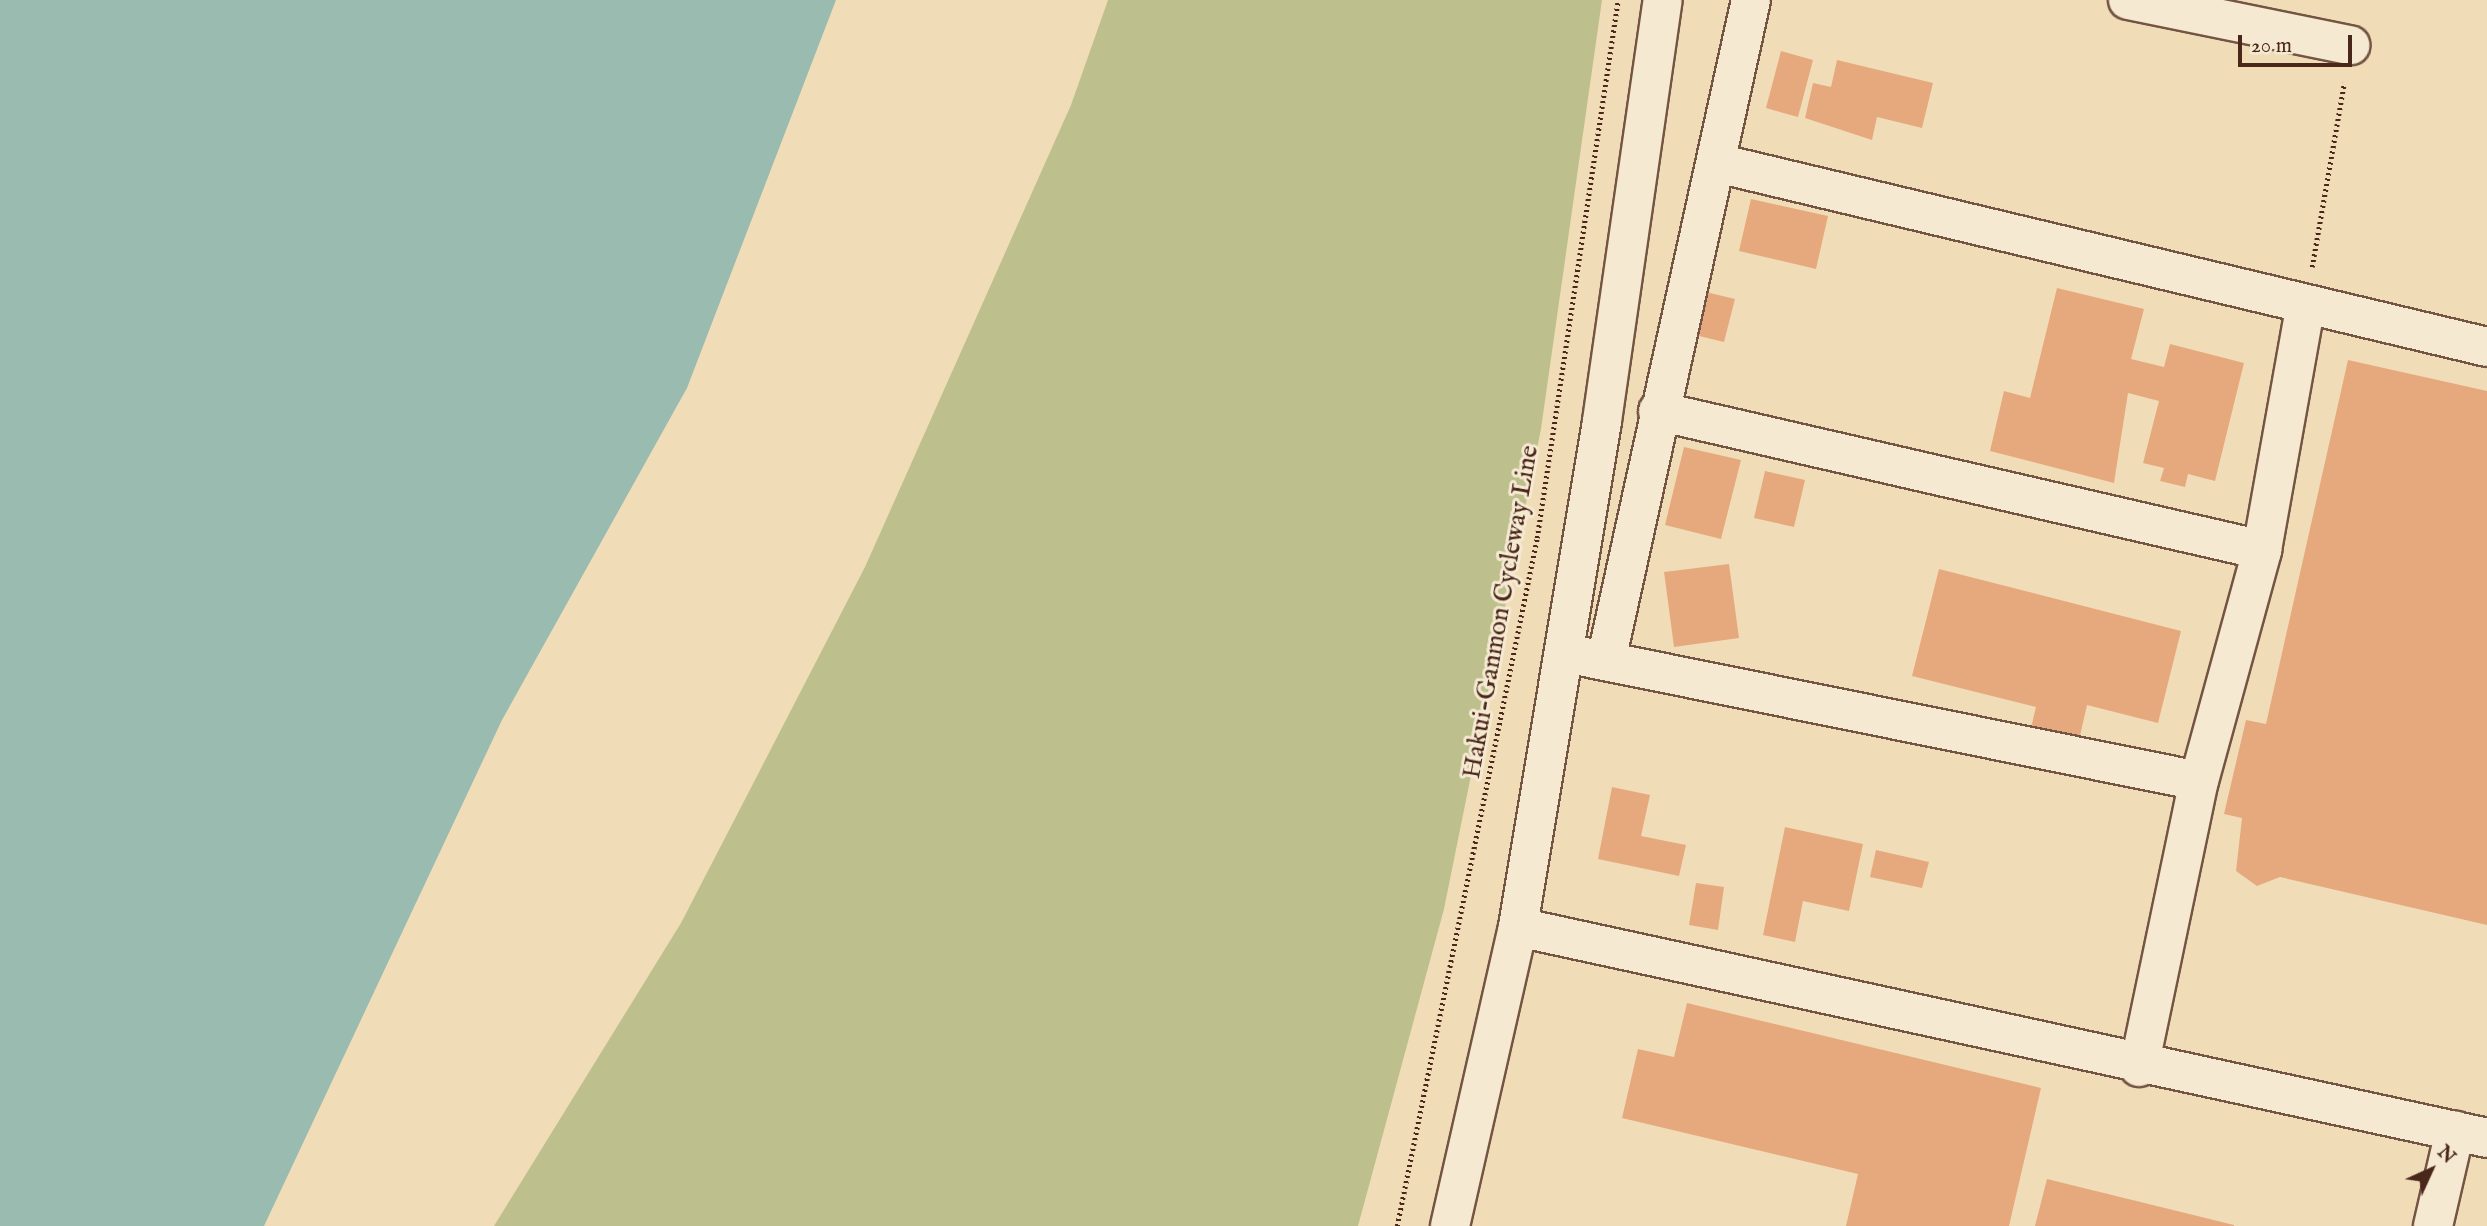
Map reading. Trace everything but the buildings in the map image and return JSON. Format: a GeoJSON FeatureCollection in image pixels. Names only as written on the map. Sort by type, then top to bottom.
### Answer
{"type":"FeatureCollection","features":[{"type":"Feature","properties":{"kind":"street"},"geometry":{"type":"LineString","coordinates":[[1450,1226],[1518,927],[1564,653],[1663,0]]}},
{"type":"Feature","properties":{"kind":"street"},"geometry":{"type":"LineString","coordinates":[[1606,661],[1658,411],[1717,163],[1751,0]]}},
{"type":"Feature","properties":{"kind":"street"},"geometry":{"type":"LineString","coordinates":[[2128,0],[2350,45]]}},
{"type":"Feature","properties":{"kind":"street"},"geometry":{"type":"LineString","coordinates":[[1717,163],[2305,308],[2487,347]]}},
{"type":"Feature","properties":{"kind":"street"},"geometry":{"type":"LineString","coordinates":[[2139,1067],[2199,780],[2262,550],[2305,308]]}},
{"type":"Feature","properties":{"kind":"street"},"geometry":{"type":"LineString","coordinates":[[1658,411],[2262,550]]}},
{"type":"Feature","properties":{"kind":"street"},"geometry":{"type":"LineString","coordinates":[[1564,653],[2199,780]]}},
{"type":"Feature","properties":{"kind":"street"},"geometry":{"type":"LineString","coordinates":[[1518,927],[2139,1067],[2471,1135],[2432,1226]]}},
{"type":"Feature","properties":{"kind":"path","name":"Hakui-Ganmon Cycleway Line"},"geometry":{"type":"LineString","coordinates":[[1397,1226],[1537,538],[1618,0]]}},
{"type":"Feature","properties":{"kind":"path"},"geometry":{"type":"LineString","coordinates":[[2305,308],[2350,45]]}},
{"type":"Feature","properties":{"kind":"green space"},"geometry":{"type":"Polygon","coordinates":[[[1108,0],[1602,0],[1541,429],[1444,909],[1358,1226],[494,1226],[681,923],[865,567],[1071,105],[1108,0]]]}},
{"type":"Feature","properties":{"kind":"water"},"geometry":{"type":"Polygon","coordinates":[[[0,0],[836,0],[687,388],[502,720],[264,1226],[0,1226],[0,0]]]}}]}
